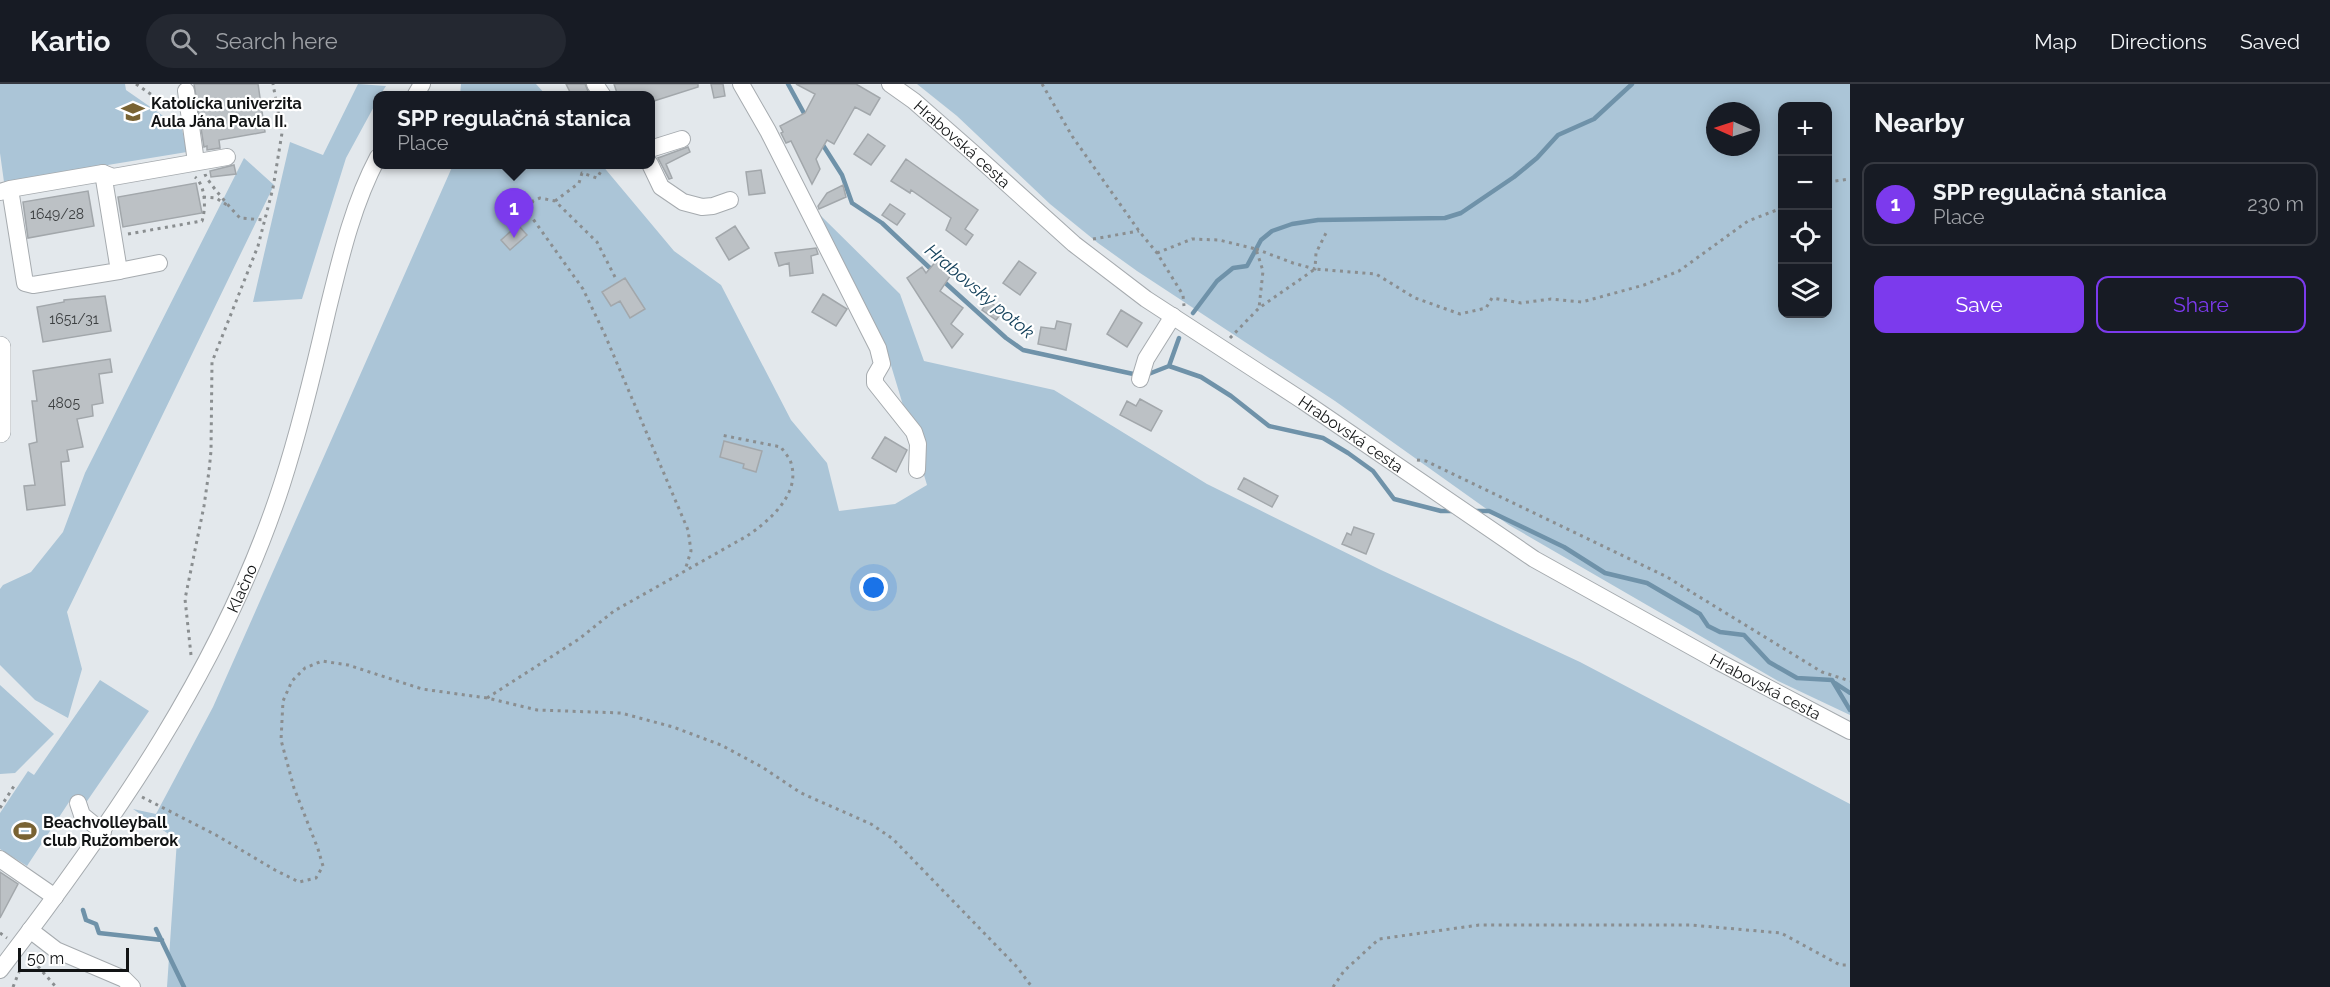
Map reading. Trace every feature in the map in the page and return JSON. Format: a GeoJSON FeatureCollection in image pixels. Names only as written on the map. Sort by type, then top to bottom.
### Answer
{"type":"FeatureCollection","features":[{"type":"Feature","properties":{"kind":"main road"},"geometry":{"type":"LineString","coordinates":[[0,347],[0,432]]}},
{"type":"Feature","properties":{"kind":"street"},"geometry":{"type":"LineString","coordinates":[[741,84],[768,131],[878,348],[882,364],[874,383],[914,432],[918,444],[917,470]]}},
{"type":"Feature","properties":{"kind":"street","name":"Hrabovská cesta"},"geometry":{"type":"LineString","coordinates":[[890,84],[939,123],[1074,244],[1120,280],[1179,314],[1410,473],[1449,503],[1576,584],[1850,731]]}},
{"type":"Feature","properties":{"kind":"street"},"geometry":{"type":"LineString","coordinates":[[186,91],[196,166]]}},
{"type":"Feature","properties":{"kind":"street"},"geometry":{"type":"LineString","coordinates":[[655,148],[682,139]]}},
{"type":"Feature","properties":{"kind":"street"},"geometry":{"type":"LineString","coordinates":[[159,263],[33,285],[25,283],[5,190],[104,173],[113,177],[196,166],[228,157]]}},
{"type":"Feature","properties":{"kind":"street","name":"Klačno"},"geometry":{"type":"LineString","coordinates":[[0,970],[104,832],[206,663],[237,598],[265,530],[298,430],[343,248],[356,207],[373,168]]}},
{"type":"Feature","properties":{"kind":"street"},"geometry":{"type":"LineString","coordinates":[[652,169],[661,187],[683,202],[702,207],[730,201]]}},
{"type":"Feature","properties":{"kind":"street"},"geometry":{"type":"LineString","coordinates":[[104,173],[119,271]]}},
{"type":"Feature","properties":{"kind":"street"},"geometry":{"type":"LineString","coordinates":[[1141,375],[1146,359],[1179,314]]}},
{"type":"Feature","properties":{"kind":"street"},"geometry":{"type":"LineString","coordinates":[[78,803],[82,815],[104,832]]}},
{"type":"Feature","properties":{"kind":"street"},"geometry":{"type":"LineString","coordinates":[[0,859],[55,897]]}},
{"type":"Feature","properties":{"kind":"street"},"geometry":{"type":"LineString","coordinates":[[30,930],[56,950],[124,979],[132,987]]}},
{"type":"Feature","properties":{"kind":"path"},"geometry":{"type":"LineString","coordinates":[[136,84],[175,111],[189,109]]}},
{"type":"Feature","properties":{"kind":"path"},"geometry":{"type":"LineString","coordinates":[[191,655],[185,599],[204,506],[210,461],[212,362],[258,246],[273,188],[282,133],[273,84]]}},
{"type":"Feature","properties":{"kind":"path"},"geometry":{"type":"LineString","coordinates":[[1042,84],[1072,136],[1157,253],[1183,295],[1179,314]]}},
{"type":"Feature","properties":{"kind":"path"},"geometry":{"type":"LineString","coordinates":[[196,166],[240,219],[265,220]]}},
{"type":"Feature","properties":{"kind":"path"},"geometry":{"type":"LineString","coordinates":[[113,236],[202,221],[205,211],[196,166]]}},
{"type":"Feature","properties":{"kind":"path"},"geometry":{"type":"LineString","coordinates":[[555,201],[579,183],[582,172],[597,178],[602,169]]}},
{"type":"Feature","properties":{"kind":"path"},"geometry":{"type":"LineString","coordinates":[[1832,181],[1850,179]]}},
{"type":"Feature","properties":{"kind":"path"},"geometry":{"type":"LineString","coordinates":[[203,197],[216,198],[228,205]]}},
{"type":"Feature","properties":{"kind":"path"},"geometry":{"type":"LineString","coordinates":[[615,277],[597,242],[555,201],[540,198],[533,201],[528,212],[583,289],[688,530],[691,551],[685,570]]}},
{"type":"Feature","properties":{"kind":"path"},"geometry":{"type":"LineString","coordinates":[[1157,253],[1192,239],[1219,240],[1256,249],[1315,269],[1376,274],[1415,298],[1460,314],[1486,308],[1492,298],[1521,303],[1551,299],[1582,302],[1644,285],[1680,271],[1748,221],[1778,210]]}},
{"type":"Feature","properties":{"kind":"path"},"geometry":{"type":"LineString","coordinates":[[1088,240],[1139,231]]}},
{"type":"Feature","properties":{"kind":"path"},"geometry":{"type":"LineString","coordinates":[[1315,269],[1316,253],[1326,233]]}},
{"type":"Feature","properties":{"kind":"path"},"geometry":{"type":"LineString","coordinates":[[1256,249],[1263,272],[1259,309]]}},
{"type":"Feature","properties":{"kind":"path"},"geometry":{"type":"LineString","coordinates":[[1229,339],[1259,309],[1315,269]]}},
{"type":"Feature","properties":{"kind":"path"},"geometry":{"type":"LineString","coordinates":[[487,698],[579,639],[614,611],[765,524],[784,501],[792,481],[791,463],[781,447],[721,435]]}},
{"type":"Feature","properties":{"kind":"path"},"geometry":{"type":"LineString","coordinates":[[1409,459],[1426,461],[1667,577],[1822,672],[1850,681]]}},
{"type":"Feature","properties":{"kind":"path"},"geometry":{"type":"LineString","coordinates":[[130,790],[299,882],[316,878],[322,867],[318,849],[294,788],[281,740],[283,701],[292,681],[305,668],[322,662],[348,665],[422,689],[487,698],[537,710],[621,713],[672,727],[721,746],[762,766],[801,793],[871,824],[892,839],[1017,966],[1032,987]]}},
{"type":"Feature","properties":{"kind":"path"},"geometry":{"type":"LineString","coordinates":[[0,808],[14,786]]}},
{"type":"Feature","properties":{"kind":"path"},"geometry":{"type":"LineString","coordinates":[[1334,987],[1344,972],[1379,939],[1479,926],[1691,925],[1781,933],[1840,965],[1850,965]]}},
{"type":"Feature","properties":{"kind":"path"},"geometry":{"type":"LineString","coordinates":[[27,954],[56,987]]}},
{"type":"Feature","properties":{"kind":"shaded area","name":"Katolícka univerzita Aula Jána Pavla II."},"geometry":{"type":"Polygon","coordinates":[[[0,84],[125,84],[126,90],[182,129],[187,152],[4,182],[0,153],[0,84]]]}},
{"type":"Feature","properties":{"kind":"shaded area"},"geometry":{"type":"Polygon","coordinates":[[[358,84],[386,86],[383,91],[373,91],[373,108],[346,158],[302,299],[253,302],[290,142],[323,155],[358,84]]]}},
{"type":"Feature","properties":{"kind":"shaded area"},"geometry":{"type":"Polygon","coordinates":[[[461,84],[536,84],[542,91],[460,91],[461,84]]]}},
{"type":"Feature","properties":{"kind":"shaded area"},"geometry":{"type":"Polygon","coordinates":[[[917,84],[1850,84],[1850,715],[1778,681],[1509,525],[1335,401],[1137,271],[1050,204],[957,116],[917,84]]]}},
{"type":"Feature","properties":{"kind":"shaded area"},"geometry":{"type":"Polygon","coordinates":[[[244,158],[274,185],[67,612],[82,669],[68,718],[35,700],[0,665],[0,589],[3,585],[31,572],[63,532],[85,473],[244,158]]]}},
{"type":"Feature","properties":{"kind":"shaded area"},"geometry":{"type":"Polygon","coordinates":[[[451,169],[605,169],[674,251],[721,285],[791,420],[827,463],[839,511],[895,504],[927,485],[890,362],[818,213],[900,294],[924,361],[1054,390],[1207,484],[1381,570],[1580,662],[1850,804],[1850,987],[167,987],[177,840],[133,809],[156,814],[213,707],[451,169]]]}},
{"type":"Feature","properties":{"kind":"shaded area"},"geometry":{"type":"Polygon","coordinates":[[[100,680],[149,711],[83,807],[71,799],[27,866],[0,849],[0,813],[28,771],[34,775],[100,680]]]}},
{"type":"Feature","properties":{"kind":"shaded area"},"geometry":{"type":"Polygon","coordinates":[[[0,685],[54,734],[15,773],[0,774],[0,685]]]}},
{"type":"Feature","properties":{"kind":"building"},"geometry":{"type":"Polygon","coordinates":[[[194,84],[258,84],[265,132],[219,140],[220,148],[207,150],[207,146],[204,147],[194,84]]]}},
{"type":"Feature","properties":{"kind":"building"},"geometry":{"type":"Polygon","coordinates":[[[566,84],[585,84],[588,91],[570,91],[566,84]]]}},
{"type":"Feature","properties":{"kind":"building"},"geometry":{"type":"Polygon","coordinates":[[[614,84],[698,84],[698,87],[655,101],[655,91],[616,91],[614,84]]]}},
{"type":"Feature","properties":{"kind":"building"},"geometry":{"type":"Polygon","coordinates":[[[711,84],[723,84],[725,96],[714,98],[711,84]]]}},
{"type":"Feature","properties":{"kind":"building"},"geometry":{"type":"Polygon","coordinates":[[[796,84],[856,84],[880,98],[870,115],[855,107],[834,144],[827,140],[816,159],[820,169],[812,184],[791,141],[786,143],[781,133],[783,132],[780,126],[805,113],[815,94],[796,84]]]}},
{"type":"Feature","properties":{"kind":"building"},"geometry":{"type":"Polygon","coordinates":[[[868,134],[885,146],[871,165],[854,154],[868,134]]]}},
{"type":"Feature","properties":{"kind":"building"},"geometry":{"type":"Polygon","coordinates":[[[688,147],[690,152],[666,164],[672,178],[669,179],[658,158],[688,147]]]}},
{"type":"Feature","properties":{"kind":"building"},"geometry":{"type":"Polygon","coordinates":[[[906,159],[978,210],[965,229],[973,235],[966,245],[946,230],[951,218],[911,190],[910,193],[891,181],[906,159]]]}},
{"type":"Feature","properties":{"kind":"building"},"geometry":{"type":"Polygon","coordinates":[[[234,165],[236,174],[211,177],[210,171],[234,165]]]}},
{"type":"Feature","properties":{"kind":"building"},"geometry":{"type":"Polygon","coordinates":[[[761,170],[765,193],[749,195],[746,172],[761,170]]]}},
{"type":"Feature","properties":{"kind":"building"},"geometry":{"type":"Polygon","coordinates":[[[196,183],[202,213],[123,227],[118,197],[196,183]]]}},
{"type":"Feature","properties":{"kind":"building"},"geometry":{"type":"Polygon","coordinates":[[[843,185],[846,197],[819,209],[818,206],[827,193],[843,185]]]}},
{"type":"Feature","properties":{"kind":"building"},"geometry":{"type":"Polygon","coordinates":[[[88,191],[94,226],[28,238],[23,202],[88,191]]]}},
{"type":"Feature","properties":{"kind":"building"},"geometry":{"type":"Polygon","coordinates":[[[890,204],[905,214],[897,225],[882,215],[890,204]]]}},
{"type":"Feature","properties":{"kind":"building"},"geometry":{"type":"Polygon","coordinates":[[[518,225],[527,235],[510,250],[501,240],[518,225]]]}},
{"type":"Feature","properties":{"kind":"building"},"geometry":{"type":"Polygon","coordinates":[[[735,226],[749,248],[729,260],[716,238],[735,226]]]}},
{"type":"Feature","properties":{"kind":"building"},"geometry":{"type":"Polygon","coordinates":[[[816,248],[818,254],[811,256],[813,273],[790,276],[789,263],[779,266],[775,253],[816,248]]]}},
{"type":"Feature","properties":{"kind":"building"},"geometry":{"type":"Polygon","coordinates":[[[938,259],[953,272],[940,291],[963,308],[951,324],[963,334],[952,348],[907,278],[922,267],[926,273],[938,259]]]}},
{"type":"Feature","properties":{"kind":"building"},"geometry":{"type":"Polygon","coordinates":[[[1019,261],[1036,273],[1020,295],[1003,283],[1019,261]]]}},
{"type":"Feature","properties":{"kind":"building"},"geometry":{"type":"Polygon","coordinates":[[[625,278],[645,309],[630,318],[620,301],[611,306],[602,292],[625,278]]]}},
{"type":"Feature","properties":{"kind":"building"},"geometry":{"type":"Polygon","coordinates":[[[823,294],[847,309],[836,326],[812,312],[823,294]]]}},
{"type":"Feature","properties":{"kind":"building"},"geometry":{"type":"Polygon","coordinates":[[[105,296],[111,331],[43,342],[37,307],[64,302],[64,300],[105,296]]]}},
{"type":"Feature","properties":{"kind":"building"},"geometry":{"type":"Polygon","coordinates":[[[988,301],[1003,311],[996,320],[982,310],[988,301]]]}},
{"type":"Feature","properties":{"kind":"building"},"geometry":{"type":"Polygon","coordinates":[[[1121,310],[1142,323],[1127,347],[1107,334],[1121,310]]]}},
{"type":"Feature","properties":{"kind":"building"},"geometry":{"type":"Polygon","coordinates":[[[1057,321],[1071,324],[1066,350],[1038,344],[1041,327],[1055,329],[1057,321]]]}},
{"type":"Feature","properties":{"kind":"building"},"geometry":{"type":"Polygon","coordinates":[[[110,359],[112,372],[99,374],[103,403],[92,405],[93,416],[77,419],[83,447],[67,450],[69,461],[61,462],[65,505],[27,510],[24,486],[35,485],[29,444],[37,442],[32,401],[37,401],[33,371],[110,359]]]}},
{"type":"Feature","properties":{"kind":"building"},"geometry":{"type":"Polygon","coordinates":[[[1140,399],[1162,411],[1151,431],[1120,415],[1127,401],[1136,406],[1140,399]]]}},
{"type":"Feature","properties":{"kind":"building"},"geometry":{"type":"Polygon","coordinates":[[[885,437],[907,450],[896,472],[872,458],[885,437]]]}},
{"type":"Feature","properties":{"kind":"building"},"geometry":{"type":"Polygon","coordinates":[[[724,441],[762,451],[756,472],[743,468],[744,464],[720,457],[724,441]]]}},
{"type":"Feature","properties":{"kind":"building"},"geometry":{"type":"Polygon","coordinates":[[[1244,478],[1278,496],[1272,507],[1238,489],[1244,478]]]}},
{"type":"Feature","properties":{"kind":"building"},"geometry":{"type":"Polygon","coordinates":[[[1354,527],[1374,534],[1366,554],[1342,544],[1347,533],[1351,535],[1354,527]]]}},
{"type":"Feature","properties":{"kind":"building"},"geometry":{"type":"Polygon","coordinates":[[[0,872],[18,884],[0,918],[0,872]]]}},
{"type":"Feature","properties":{"kind":"waterway","name":"Hrabovský potok"},"geometry":{"type":"LineString","coordinates":[[788,84],[806,117]]}},
{"type":"Feature","properties":{"kind":"waterway"},"geometry":{"type":"LineString","coordinates":[[1193,313],[1217,281],[1233,268],[1247,266],[1261,240],[1272,231],[1292,224],[1318,220],[1445,218],[1461,213],[1514,177],[1537,158],[1558,135],[1594,119],[1632,84]]}},
{"type":"Feature","properties":{"kind":"waterway","name":"Hrabovský potok"},"geometry":{"type":"LineString","coordinates":[[821,142],[842,175],[852,203],[882,223],[933,271]]}},
{"type":"Feature","properties":{"kind":"waterway","name":"Hrabovský potok"},"geometry":{"type":"LineString","coordinates":[[941,279],[1006,338],[1023,350],[1138,375]]}},
{"type":"Feature","properties":{"kind":"waterway"},"geometry":{"type":"LineString","coordinates":[[1169,366],[1179,338]]}},
{"type":"Feature","properties":{"kind":"waterway","name":"Hrabovský potok"},"geometry":{"type":"LineString","coordinates":[[1146,375],[1169,366],[1201,377],[1231,396],[1269,426],[1323,438],[1348,453],[1373,471],[1394,499],[1441,511],[1454,511]]}},
{"type":"Feature","properties":{"kind":"waterway","name":"Hrabovský potok"},"geometry":{"type":"LineString","coordinates":[[1475,511],[1489,511],[1564,547],[1605,573],[1647,583],[1700,614],[1708,626],[1720,632],[1744,635],[1769,662],[1797,678],[1832,680],[1850,710]]}},
{"type":"Feature","properties":{"kind":"waterway"},"geometry":{"type":"LineString","coordinates":[[1835,683],[1850,693]]}},
{"type":"Feature","properties":{"kind":"waterway"},"geometry":{"type":"LineString","coordinates":[[83,910],[86,920],[96,924],[99,933],[162,940]]}},
{"type":"Feature","properties":{"kind":"waterway"},"geometry":{"type":"LineString","coordinates":[[156,929],[184,987]]}},
{"type":"Feature","properties":{"kind":"place","name":"Katolícka univerzita Aula Jána Pavla II."},"geometry":{"type":"Point","coordinates":[133,112]}},
{"type":"Feature","properties":{"kind":"place","name":"SPP regulačná stanica"},"geometry":{"type":"Point","coordinates":[514,238]}},
{"type":"Feature","properties":{"kind":"place","name":"Beachvolleyball club Ružomberok"},"geometry":{"type":"Point","coordinates":[25,831]}}]}
